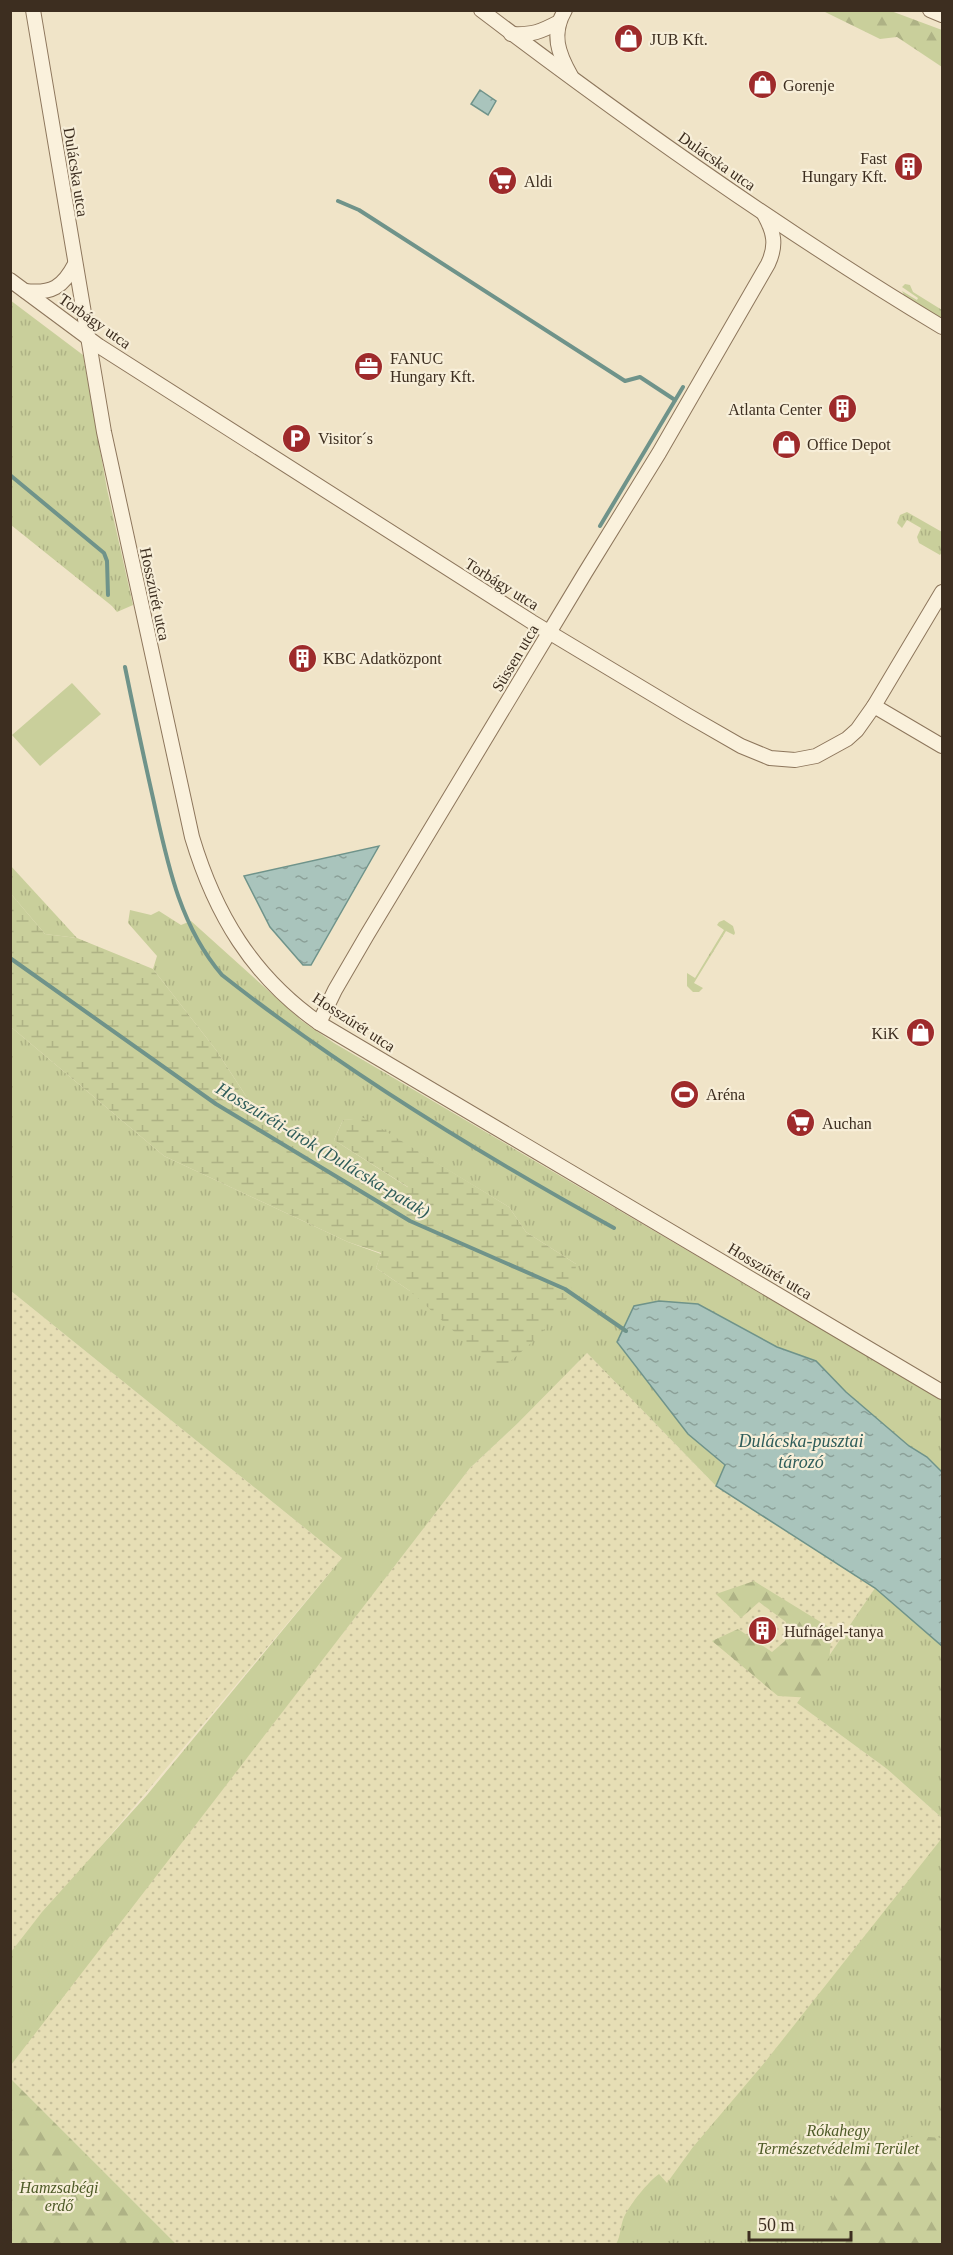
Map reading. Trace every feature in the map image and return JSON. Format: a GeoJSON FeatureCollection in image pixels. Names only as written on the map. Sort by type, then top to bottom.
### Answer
{"type":"FeatureCollection","features":[{"type":"Feature","properties":{"kind":"street","name":"Dulácska utca"},"geometry":{"type":"LineString","coordinates":[[33,10],[89,339]]}},
{"type":"Feature","properties":{"kind":"street","name":"Dulácska utca"},"geometry":{"type":"LineString","coordinates":[[481,10],[573,80],[800,239],[942,327]]}},
{"type":"Feature","properties":{"kind":"street"},"geometry":{"type":"LineString","coordinates":[[930,10],[942,15]]}},
{"type":"Feature","properties":{"kind":"street"},"geometry":{"type":"LineString","coordinates":[[512,34],[530,35],[543,31],[562,16]]}},
{"type":"Feature","properties":{"kind":"street"},"geometry":{"type":"LineString","coordinates":[[562,16],[556,39],[561,59],[573,80]]}},
{"type":"Feature","properties":{"kind":"street","name":"Süssen utca"},"geometry":{"type":"LineString","coordinates":[[320,1023],[335,990],[659,453],[768,264],[774,252],[775,238],[764,214]]}},
{"type":"Feature","properties":{"kind":"street"},"geometry":{"type":"LineString","coordinates":[[26,291],[47,292],[56,288],[68,277],[75,264]]}},
{"type":"Feature","properties":{"kind":"street","name":"Torbágy utca"},"geometry":{"type":"LineString","coordinates":[[10,280],[89,339],[549,633],[732,741],[770,758],[795,760],[816,756],[847,739],[857,730],[874,706],[942,592]]}},
{"type":"Feature","properties":{"kind":"street","name":"Hosszúrét utca"},"geometry":{"type":"LineString","coordinates":[[89,339],[104,432],[192,837],[207,885],[222,915],[240,945],[259,969],[278,989],[320,1023],[942,1392]]}},
{"type":"Feature","properties":{"kind":"street"},"geometry":{"type":"LineString","coordinates":[[874,706],[942,747]]}},
{"type":"Feature","properties":{"kind":"green space"},"geometry":{"type":"Polygon","coordinates":[[[823,11],[891,11],[942,30],[942,67],[897,37],[880,39],[823,11]]]}},
{"type":"Feature","properties":{"kind":"green space"},"geometry":{"type":"Polygon","coordinates":[[[905,284],[910,285],[913,292],[942,310],[942,319],[904,295],[902,291],[917,300],[918,298],[902,287],[905,284]]]}},
{"type":"Feature","properties":{"kind":"green space"},"geometry":{"type":"Polygon","coordinates":[[[10,300],[83,355],[107,489],[133,605],[117,612],[11,525],[10,300]]]}},
{"type":"Feature","properties":{"kind":"green space"},"geometry":{"type":"Polygon","coordinates":[[[907,512],[942,532],[940,555],[919,543],[917,537],[921,528],[907,520],[902,528],[897,523],[900,515],[907,512]]]}},
{"type":"Feature","properties":{"kind":"green space"},"geometry":{"type":"Polygon","coordinates":[[[72,683],[101,714],[40,766],[12,735],[72,683]]]}},
{"type":"Feature","properties":{"kind":"green space"},"geometry":{"type":"Polygon","coordinates":[[[10,865],[77,938],[45,934],[11,894],[10,865]]]}},
{"type":"Feature","properties":{"kind":"green space"},"geometry":{"type":"Polygon","coordinates":[[[11,894],[45,934],[77,938],[153,969],[216,1050],[257,1113],[401,1205],[408,1187],[334,1140],[343,1120],[364,1118],[509,1207],[526,1232],[576,1264],[568,1297],[549,1325],[498,1372],[410,1291],[376,1268],[381,1253],[348,1242],[164,1156],[11,1027],[11,894]]]}},
{"type":"Feature","properties":{"kind":"green space"},"geometry":{"type":"Polygon","coordinates":[[[130,910],[151,915],[159,911],[181,925],[191,921],[302,1021],[334,1043],[942,1400],[942,1472],[927,1457],[909,1446],[846,1392],[816,1361],[777,1347],[698,1304],[617,1342],[688,1434],[725,1466],[716,1486],[587,1353],[470,1468],[11,2065],[11,1952],[42,1912],[147,1795],[342,1558],[11,1291],[11,1027],[164,1156],[348,1242],[381,1254],[376,1268],[410,1291],[576,1264],[526,1232],[509,1207],[364,1119],[343,1120],[334,1140],[409,1188],[402,1205],[257,1113],[216,1050],[153,969],[157,956],[128,923],[130,910]]]}},
{"type":"Feature","properties":{"kind":"green space"},"geometry":{"type":"Polygon","coordinates":[[[724,920],[733,926],[735,933],[734,935],[726,931],[694,983],[703,988],[699,992],[693,992],[687,986],[687,973],[695,978],[724,930],[717,925],[724,920]]]}},
{"type":"Feature","properties":{"kind":"green space"},"geometry":{"type":"Polygon","coordinates":[[[11,1291],[342,1558],[11,1954],[11,1291]]]}},
{"type":"Feature","properties":{"kind":"green space"},"geometry":{"type":"Polygon","coordinates":[[[587,1353],[716,1486],[875,1588],[797,1703],[887,1769],[942,1818],[942,2138],[825,2244],[176,2244],[11,2079],[10,2065],[470,1468],[587,1353]]]}},
{"type":"Feature","properties":{"kind":"green space"},"geometry":{"type":"Polygon","coordinates":[[[754,1581],[832,1629],[827,1684],[813,1698],[778,1696],[712,1641],[738,1629],[772,1652],[785,1641],[786,1622],[759,1602],[741,1618],[716,1594],[754,1581]]]}},
{"type":"Feature","properties":{"kind":"green space"},"geometry":{"type":"Polygon","coordinates":[[[875,1588],[942,1646],[942,1818],[887,1769],[797,1703],[875,1588]]]}},
{"type":"Feature","properties":{"kind":"green space","name":"Rókahegy Természetvédelmi Terület"},"geometry":{"type":"Polygon","coordinates":[[[942,1838],[942,2244],[616,2244],[624,2217],[640,2194],[659,2174],[667,2183],[693,2147],[765,2062],[942,1838]]]}},
{"type":"Feature","properties":{"kind":"green space","name":"Hamzsabégi erdő"},"geometry":{"type":"Polygon","coordinates":[[[11,2079],[176,2244],[11,2244],[11,2079]]]}},
{"type":"Feature","properties":{"kind":"green space"},"geometry":{"type":"Polygon","coordinates":[[[915,2136],[942,2138],[942,2244],[825,2244],[826,2223],[831,2205],[838,2188],[849,2173],[877,2150],[915,2136]]]}},
{"type":"Feature","properties":{"kind":"water"},"geometry":{"type":"Polygon","coordinates":[[[480,90],[496,101],[488,115],[471,104],[480,90]]]}},
{"type":"Feature","properties":{"kind":"water"},"geometry":{"type":"Polygon","coordinates":[[[379,846],[311,965],[303,965],[270,927],[244,876],[379,846]]]}},
{"type":"Feature","properties":{"kind":"water","name":"Dulácska-pusztai tározó"},"geometry":{"type":"Polygon","coordinates":[[[659,1301],[698,1304],[777,1347],[816,1361],[846,1392],[909,1446],[927,1457],[942,1472],[942,1646],[875,1588],[716,1486],[725,1465],[688,1434],[617,1342],[634,1306],[659,1301]]]}},
{"type":"Feature","properties":{"kind":"waterway"},"geometry":{"type":"LineString","coordinates":[[338,201],[359,210],[625,381],[640,377],[675,400]]}},
{"type":"Feature","properties":{"kind":"waterway"},"geometry":{"type":"LineString","coordinates":[[600,526],[683,387]]}},
{"type":"Feature","properties":{"kind":"waterway"},"geometry":{"type":"LineString","coordinates":[[10,475],[104,553],[107,561],[108,595]]}},
{"type":"Feature","properties":{"kind":"waterway"},"geometry":{"type":"LineString","coordinates":[[125,667],[170,869],[185,914],[195,935],[207,956],[222,975],[316,1044],[413,1109],[614,1228]]}},
{"type":"Feature","properties":{"kind":"waterway","name":"Hosszúréti-árok (Dulácska-patak)"},"geometry":{"type":"LineString","coordinates":[[10,958],[216,1104],[410,1221],[565,1289],[626,1331]]}},
{"type":"Feature","properties":{"kind":"place","name":"JUB Kft."},"geometry":{"type":"Point","coordinates":[629,39]}},
{"type":"Feature","properties":{"kind":"place","name":"Gorenje"},"geometry":{"type":"Point","coordinates":[762,85]}},
{"type":"Feature","properties":{"kind":"place","name":"Fast Hungary Kft."},"geometry":{"type":"Point","coordinates":[908,167]}},
{"type":"Feature","properties":{"kind":"place","name":"Aldi"},"geometry":{"type":"Point","coordinates":[503,181]}},
{"type":"Feature","properties":{"kind":"place","name":"FANUC Hungary Kft."},"geometry":{"type":"Point","coordinates":[369,367]}},
{"type":"Feature","properties":{"kind":"place","name":"Atlanta Center"},"geometry":{"type":"Point","coordinates":[843,409]}},
{"type":"Feature","properties":{"kind":"place","name":"Visitor´s"},"geometry":{"type":"Point","coordinates":[297,438]}},
{"type":"Feature","properties":{"kind":"place","name":"Office Depot"},"geometry":{"type":"Point","coordinates":[786,444]}},
{"type":"Feature","properties":{"kind":"place","name":"KBC Adatközpont"},"geometry":{"type":"Point","coordinates":[302,658]}},
{"type":"Feature","properties":{"kind":"place","name":"KiK"},"geometry":{"type":"Point","coordinates":[920,1033]}},
{"type":"Feature","properties":{"kind":"place","name":"Aréna"},"geometry":{"type":"Point","coordinates":[685,1094]}},
{"type":"Feature","properties":{"kind":"place","name":"Auchan"},"geometry":{"type":"Point","coordinates":[801,1123]}},
{"type":"Feature","properties":{"kind":"place","name":"Hufnágel-tanya"},"geometry":{"type":"Point","coordinates":[763,1631]}}]}
